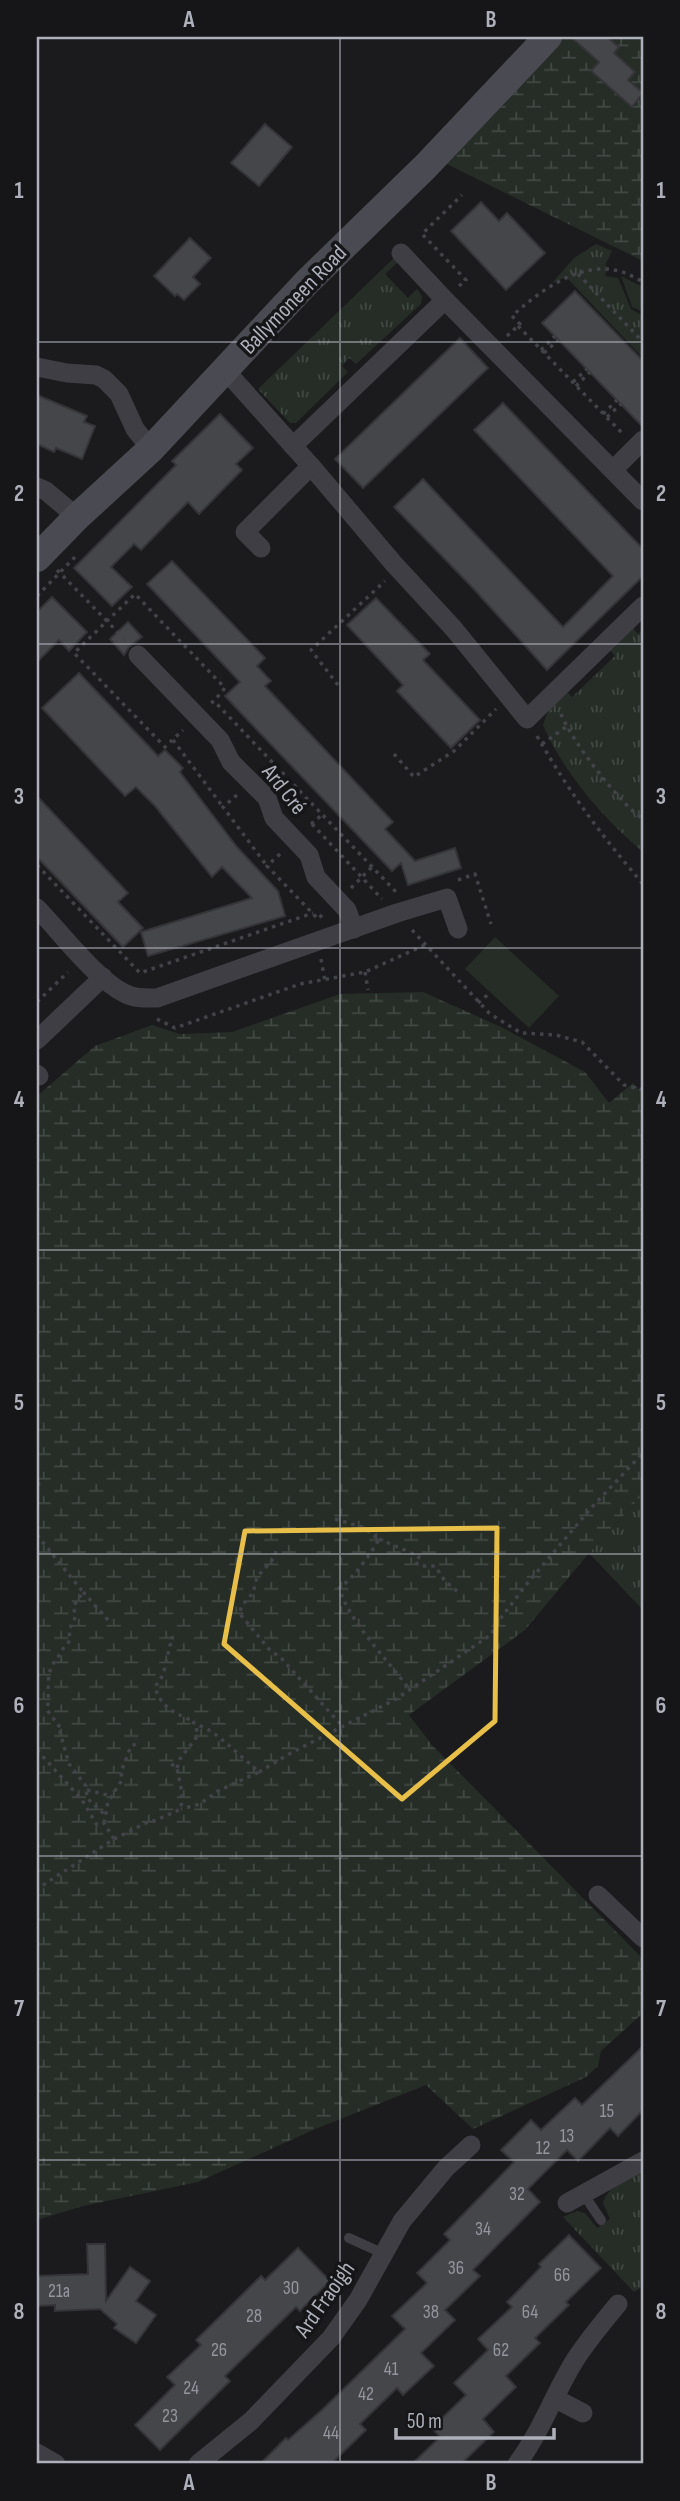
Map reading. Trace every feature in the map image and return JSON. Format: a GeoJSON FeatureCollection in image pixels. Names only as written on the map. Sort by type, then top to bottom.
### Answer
{"type":"FeatureCollection","features":[{"type":"Feature","properties":{"kind":"street","name":"Ballymoneen Road"},"geometry":{"type":"LineString","coordinates":[[37,558],[151,449],[307,282],[426,166],[548,37]]}},
{"type":"Feature","properties":{"kind":"street"},"geometry":{"type":"LineString","coordinates":[[401,253],[643,501]]}},
{"type":"Feature","properties":{"kind":"street"},"geometry":{"type":"LineString","coordinates":[[293,446],[445,300]]}},
{"type":"Feature","properties":{"kind":"street"},"geometry":{"type":"LineString","coordinates":[[37,366],[67,373],[96,375],[104,379],[119,394],[135,429],[151,449]]}},
{"type":"Feature","properties":{"kind":"street"},"geometry":{"type":"LineString","coordinates":[[225,370],[398,569],[454,629],[527,719],[643,606]]}},
{"type":"Feature","properties":{"kind":"street"},"geometry":{"type":"LineString","coordinates":[[613,470],[637,446]]}},
{"type":"Feature","properties":{"kind":"street"},"geometry":{"type":"LineString","coordinates":[[261,548],[245,531],[311,466]]}},
{"type":"Feature","properties":{"kind":"street"},"geometry":{"type":"LineString","coordinates":[[37,487],[46,491],[77,517]]}},
{"type":"Feature","properties":{"kind":"street","name":"Ard Cré"},"geometry":{"type":"LineString","coordinates":[[138,655],[220,740],[231,762],[267,798],[274,818],[309,855],[316,877],[347,910],[354,929]]}},
{"type":"Feature","properties":{"kind":"street"},"geometry":{"type":"LineString","coordinates":[[37,908],[103,977],[126,994],[139,998],[157,998],[397,913],[447,898],[458,929]]}},
{"type":"Feature","properties":{"kind":"street"},"geometry":{"type":"LineString","coordinates":[[37,1040],[103,977]]}},
{"type":"Feature","properties":{"kind":"street"},"geometry":{"type":"LineString","coordinates":[[598,1895],[643,1938]]}},
{"type":"Feature","properties":{"kind":"street","name":"Ard Fraoigh"},"geometry":{"type":"LineString","coordinates":[[198,2464],[251,2421],[331,2338],[358,2300],[411,2208],[446,2168],[471,2145]]}},
{"type":"Feature","properties":{"kind":"street"},"geometry":{"type":"LineString","coordinates":[[575,2199],[643,2161]]}},
{"type":"Feature","properties":{"kind":"street"},"geometry":{"type":"LineString","coordinates":[[517,2464],[534,2442],[575,2361],[618,2304]]}},
{"type":"Feature","properties":{"kind":"street"},"geometry":{"type":"LineString","coordinates":[[556,2399],[583,2413]]}},
{"type":"Feature","properties":{"kind":"street"},"geometry":{"type":"LineString","coordinates":[[37,2453],[56,2464]]}},
{"type":"Feature","properties":{"kind":"lane"},"geometry":{"type":"LineString","coordinates":[[575,2199],[601,2220]]}},
{"type":"Feature","properties":{"kind":"lane"},"geometry":{"type":"LineString","coordinates":[[349,2238],[383,2253]]}},
{"type":"Feature","properties":{"kind":"path"},"geometry":{"type":"LineString","coordinates":[[445,300],[466,280],[422,234],[463,195]]}},
{"type":"Feature","properties":{"kind":"path"},"geometry":{"type":"LineString","coordinates":[[637,446],[621,443],[627,438],[518,326],[520,324],[512,316],[544,290],[592,270],[619,271],[643,282]]}},
{"type":"Feature","properties":{"kind":"path"},"geometry":{"type":"LineString","coordinates":[[578,274],[643,342]]}},
{"type":"Feature","properties":{"kind":"path"},"geometry":{"type":"LineString","coordinates":[[494,349],[518,326]]}},
{"type":"Feature","properties":{"kind":"path"},"geometry":{"type":"LineString","coordinates":[[543,351],[557,338]]}},
{"type":"Feature","properties":{"kind":"path"},"geometry":{"type":"LineString","coordinates":[[575,384],[588,371]]}},
{"type":"Feature","properties":{"kind":"path"},"geometry":{"type":"LineString","coordinates":[[605,415],[619,402]]}},
{"type":"Feature","properties":{"kind":"path"},"geometry":{"type":"LineString","coordinates":[[338,685],[311,650],[398,569]]}},
{"type":"Feature","properties":{"kind":"path"},"geometry":{"type":"LineString","coordinates":[[138,655],[107,621],[135,594],[225,688],[214,701]]}},
{"type":"Feature","properties":{"kind":"path"},"geometry":{"type":"LineString","coordinates":[[394,754],[414,777],[454,751],[509,696]]}},
{"type":"Feature","properties":{"kind":"path"},"geometry":{"type":"LineString","coordinates":[[548,698],[560,711],[566,727],[623,801],[643,819]]}},
{"type":"Feature","properties":{"kind":"path"},"geometry":{"type":"LineString","coordinates":[[527,719],[566,787],[643,884]]}},
{"type":"Feature","properties":{"kind":"path"},"geometry":{"type":"LineString","coordinates":[[541,744],[566,727]]}},
{"type":"Feature","properties":{"kind":"path"},"geometry":{"type":"LineString","coordinates":[[173,740],[267,866]]}},
{"type":"Feature","properties":{"kind":"path"},"geometry":{"type":"LineString","coordinates":[[223,807],[272,763]]}},
{"type":"Feature","properties":{"kind":"path"},"geometry":{"type":"LineString","coordinates":[[312,824],[490,1014],[521,1033],[556,1035],[582,1042],[624,1085],[643,1090]]}},
{"type":"Feature","properties":{"kind":"path"},"geometry":{"type":"LineString","coordinates":[[37,865],[140,973],[313,913]]}},
{"type":"Feature","properties":{"kind":"path"},"geometry":{"type":"LineString","coordinates":[[148,1019],[161,1020],[176,1028],[300,984],[365,972],[425,946]]}},
{"type":"Feature","properties":{"kind":"path"},"geometry":{"type":"LineString","coordinates":[[37,1002],[72,969]]}},
{"type":"Feature","properties":{"kind":"path"},"geometry":{"type":"LineString","coordinates":[[365,972],[368,990]]}},
{"type":"Feature","properties":{"kind":"path"},"geometry":{"type":"LineString","coordinates":[[478,1003],[491,992]]}},
{"type":"Feature","properties":{"kind":"path"},"geometry":{"type":"LineString","coordinates":[[37,1889],[114,1839],[150,1821],[200,1804],[218,1791],[396,1699],[492,1634],[494,1627],[526,1585],[592,1507],[643,1453]]}},
{"type":"Feature","properties":{"kind":"path"},"geometry":{"type":"LineString","coordinates":[[335,1519],[362,1527],[379,1539],[416,1555],[419,1557],[415,1562],[419,1566],[435,1566],[444,1581],[458,1592]]}},
{"type":"Feature","properties":{"kind":"path"},"geometry":{"type":"LineString","coordinates":[[37,1535],[108,1620]]}},
{"type":"Feature","properties":{"kind":"path"},"geometry":{"type":"LineString","coordinates":[[379,1539],[372,1553],[339,1588],[384,1659],[409,1689]]}},
{"type":"Feature","properties":{"kind":"path"},"geometry":{"type":"LineString","coordinates":[[276,1551],[274,1558],[257,1577],[253,1593],[239,1613],[343,1727]]}},
{"type":"Feature","properties":{"kind":"path"},"geometry":{"type":"LineString","coordinates":[[83,1592],[74,1607],[76,1616],[69,1630],[70,1641],[65,1644],[47,1673],[47,1710],[62,1730],[60,1732],[69,1764],[87,1790],[87,1798],[105,1815]]}},
{"type":"Feature","properties":{"kind":"path"},"geometry":{"type":"LineString","coordinates":[[172,1636],[173,1643],[170,1645],[163,1675],[155,1687],[157,1698],[168,1710],[191,1718],[197,1726],[211,1731],[259,1772]]}},
{"type":"Feature","properties":{"kind":"path"},"geometry":{"type":"LineString","coordinates":[[181,1809],[182,1793],[177,1768],[179,1760],[196,1738],[197,1726]]}},
{"type":"Feature","properties":{"kind":"path"},"geometry":{"type":"LineString","coordinates":[[114,1839],[104,1823],[105,1815],[111,1796],[122,1780],[121,1772],[131,1746],[136,1744],[137,1739]]}},
{"type":"Feature","properties":{"kind":"path"},"geometry":{"type":"LineString","coordinates":[[37,1750],[82,1800],[97,1825],[104,1823]]}},
{"type":"Feature","properties":{"kind":"path"},"geometry":{"type":"LineString","coordinates":[[167,1761],[177,1768]]}},
{"type":"Feature","properties":{"kind":"path"},"geometry":{"type":"LineString","coordinates":[[87,1790],[111,1796]]}},
{"type":"Feature","properties":{"kind":"highlighted area"},"geometry":{"type":"Polygon","coordinates":[[[497,1528],[495,1721],[402,1799],[224,1644],[245,1531],[497,1528]]]}},
{"type":"Feature","properties":{"kind":"green space"},"geometry":{"type":"Polygon","coordinates":[[[560,37],[643,37],[643,261],[443,162],[560,37]]]}},
{"type":"Feature","properties":{"kind":"green space"},"geometry":{"type":"Polygon","coordinates":[[[596,244],[612,251],[605,265],[608,267],[605,276],[618,278],[631,309],[643,316],[643,358],[566,277],[552,283],[574,258],[596,244]]]}},
{"type":"Feature","properties":{"kind":"green space"},"geometry":{"type":"Polygon","coordinates":[[[395,257],[399,261],[385,274],[408,298],[417,289],[422,296],[421,304],[356,364],[349,358],[342,366],[348,372],[296,423],[290,423],[258,389],[395,257]]]}},
{"type":"Feature","properties":{"kind":"green space"},"geometry":{"type":"Polygon","coordinates":[[[621,276],[643,287],[643,312],[632,307],[621,276]]]}},
{"type":"Feature","properties":{"kind":"green space"},"geometry":{"type":"Polygon","coordinates":[[[633,628],[638,634],[643,629],[643,852],[613,824],[573,778],[543,725],[548,711],[567,692],[572,697],[615,656],[610,650],[633,628]]]}},
{"type":"Feature","properties":{"kind":"green space"},"geometry":{"type":"Polygon","coordinates":[[[495,937],[559,996],[529,1028],[465,969],[495,937]]]}},
{"type":"Feature","properties":{"kind":"green space"},"geometry":{"type":"Polygon","coordinates":[[[423,992],[501,1027],[585,1072],[609,1103],[633,1083],[643,1094],[643,1494],[589,1553],[525,1630],[409,1715],[432,1745],[643,1959],[643,2013],[601,2051],[598,2066],[586,2077],[473,2129],[426,2085],[313,2130],[198,2182],[83,2206],[37,2220],[37,1096],[95,1046],[152,1025],[180,1034],[232,1032],[340,994],[423,992]]]}},
{"type":"Feature","properties":{"kind":"green space"},"geometry":{"type":"Polygon","coordinates":[[[643,1494],[643,1610],[589,1553],[643,1494]]]}},
{"type":"Feature","properties":{"kind":"green space"},"geometry":{"type":"Polygon","coordinates":[[[643,2171],[643,2286],[634,2292],[563,2217],[577,2211],[585,2213],[597,2228],[610,2219],[603,2203],[609,2192],[643,2171]]]}},
{"type":"Feature","properties":{"kind":"building"},"geometry":{"type":"Polygon","coordinates":[[[571,37],[607,37],[619,47],[614,53],[635,72],[628,80],[643,93],[632,107],[591,71],[599,62],[571,37]]]}},
{"type":"Feature","properties":{"kind":"building"},"geometry":{"type":"Polygon","coordinates":[[[265,124],[292,147],[259,186],[231,163],[265,124]]]}},
{"type":"Feature","properties":{"kind":"building"},"geometry":{"type":"Polygon","coordinates":[[[481,202],[499,221],[507,213],[545,253],[506,290],[451,231],[481,202]]]}},
{"type":"Feature","properties":{"kind":"building"},"geometry":{"type":"Polygon","coordinates":[[[190,238],[211,258],[193,277],[200,284],[184,300],[177,294],[175,296],[154,276],[190,238]]]}},
{"type":"Feature","properties":{"kind":"building"},"geometry":{"type":"Polygon","coordinates":[[[575,291],[643,361],[643,427],[542,323],[575,291]]]}},
{"type":"Feature","properties":{"kind":"building"},"geometry":{"type":"Polygon","coordinates":[[[460,338],[488,368],[363,488],[335,459],[460,338]]]}},
{"type":"Feature","properties":{"kind":"building"},"geometry":{"type":"Polygon","coordinates":[[[37,395],[87,416],[84,422],[95,426],[82,459],[56,448],[54,452],[37,444],[37,395]]]}},
{"type":"Feature","properties":{"kind":"building"},"geometry":{"type":"Polygon","coordinates":[[[503,403],[643,549],[643,576],[547,670],[472,587],[394,507],[423,479],[563,627],[613,576],[474,430],[503,403]]]}},
{"type":"Feature","properties":{"kind":"building"},"geometry":{"type":"Polygon","coordinates":[[[220,414],[253,448],[236,464],[242,470],[199,514],[188,502],[141,550],[134,544],[111,567],[132,587],[112,606],[74,568],[176,465],[172,461],[220,414]]]}},
{"type":"Feature","properties":{"kind":"building"},"geometry":{"type":"Polygon","coordinates":[[[172,561],[265,658],[257,666],[271,681],[265,686],[393,822],[385,829],[415,861],[455,848],[461,868],[408,885],[401,863],[392,871],[239,711],[225,696],[240,682],[147,584],[172,561]]]}},
{"type":"Feature","properties":{"kind":"building"},"geometry":{"type":"Polygon","coordinates":[[[52,597],[87,632],[69,651],[59,640],[37,662],[37,612],[52,597]]]}},
{"type":"Feature","properties":{"kind":"building"},"geometry":{"type":"Polygon","coordinates":[[[376,598],[430,654],[423,660],[480,720],[451,748],[397,691],[403,685],[347,625],[376,598]]]}},
{"type":"Feature","properties":{"kind":"building"},"geometry":{"type":"Polygon","coordinates":[[[128,622],[142,637],[129,647],[124,655],[110,639],[128,622]]]}},
{"type":"Feature","properties":{"kind":"building"},"geometry":{"type":"Polygon","coordinates":[[[79,673],[158,756],[165,750],[183,768],[180,772],[237,847],[278,891],[285,916],[148,956],[141,932],[252,898],[222,867],[212,877],[155,806],[136,787],[125,796],[42,708],[79,673]]]}},
{"type":"Feature","properties":{"kind":"building"},"geometry":{"type":"Polygon","coordinates":[[[37,796],[128,893],[118,902],[143,928],[123,947],[37,857],[37,796]]]}},
{"type":"Feature","properties":{"kind":"building"},"geometry":{"type":"Polygon","coordinates":[[[643,2046],[643,2110],[618,2136],[610,2128],[578,2161],[567,2150],[528,2189],[540,2202],[473,2270],[480,2276],[445,2310],[455,2320],[421,2353],[434,2366],[403,2395],[397,2388],[360,2424],[366,2430],[331,2464],[260,2464],[286,2438],[288,2440],[323,2409],[405,2329],[392,2316],[427,2283],[417,2273],[450,2240],[444,2234],[514,2162],[501,2150],[531,2120],[541,2130],[575,2098],[582,2105],[643,2046]]]}},
{"type":"Feature","properties":{"kind":"building"},"geometry":{"type":"Polygon","coordinates":[[[569,2235],[601,2268],[566,2302],[569,2305],[535,2338],[540,2343],[506,2376],[516,2387],[483,2419],[494,2432],[461,2464],[412,2464],[440,2437],[432,2428],[466,2395],[454,2383],[488,2350],[478,2339],[512,2307],[507,2302],[541,2267],[539,2264],[569,2235]]]}},
{"type":"Feature","properties":{"kind":"building"},"geometry":{"type":"Polygon","coordinates":[[[87,2244],[105,2244],[106,2301],[130,2267],[150,2281],[136,2301],[156,2315],[136,2343],[114,2328],[117,2324],[100,2309],[55,2311],[55,2305],[37,2306],[37,2276],[88,2274],[87,2244]]]}},
{"type":"Feature","properties":{"kind":"building"},"geometry":{"type":"Polygon","coordinates":[[[298,2248],[330,2281],[300,2311],[296,2307],[225,2376],[230,2381],[160,2450],[135,2425],[175,2385],[167,2377],[201,2345],[196,2340],[261,2276],[265,2280],[298,2248]]]}}]}
